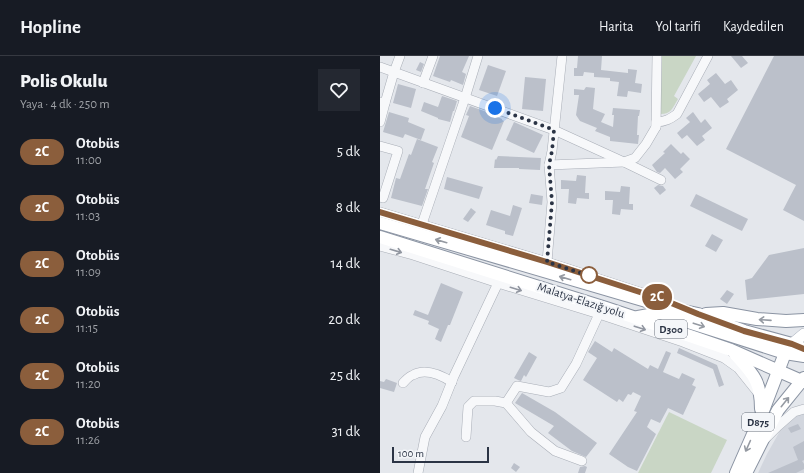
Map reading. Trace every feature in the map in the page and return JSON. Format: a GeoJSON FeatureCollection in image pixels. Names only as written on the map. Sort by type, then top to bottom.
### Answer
{"type":"FeatureCollection","features":[{"type":"Feature","properties":{"kind":"highway","name":"Malatya-Elazığ yolu"},"geometry":{"type":"LineString","coordinates":[[380,223],[670,308],[698,314],[784,347]]}},
{"type":"Feature","properties":{"kind":"highway","name":"Malatya-Elazığ yolu"},"geometry":{"type":"LineString","coordinates":[[380,237],[634,317],[731,350],[803,381]]}},
{"type":"Feature","properties":{"kind":"highway"},"geometry":{"type":"LineString","coordinates":[[664,300],[698,314],[723,313],[757,319],[786,321],[804,320]]}},
{"type":"Feature","properties":{"kind":"highway"},"geometry":{"type":"LineString","coordinates":[[634,317],[660,313],[784,347],[804,356]]}},
{"type":"Feature","properties":{"kind":"highway"},"geometry":{"type":"LineString","coordinates":[[778,370],[784,347]]}},
{"type":"Feature","properties":{"kind":"highway","name":"D300"},"geometry":{"type":"LineString","coordinates":[[784,347],[804,349]]}},
{"type":"Feature","properties":{"kind":"highway"},"geometry":{"type":"LineString","coordinates":[[731,350],[754,375],[761,397],[761,416]]}},
{"type":"Feature","properties":{"kind":"highway"},"geometry":{"type":"LineString","coordinates":[[778,370],[790,364],[804,362]]}},
{"type":"Feature","properties":{"kind":"highway","name":"D875"},"geometry":{"type":"LineString","coordinates":[[736,473],[761,416],[778,370]]}},
{"type":"Feature","properties":{"kind":"highway","name":"D875"},"geometry":{"type":"LineString","coordinates":[[746,473],[778,410],[803,381]]}},
{"type":"Feature","properties":{"kind":"main road"},"geometry":{"type":"LineString","coordinates":[[784,347],[804,334]]}},
{"type":"Feature","properties":{"kind":"street"},"geometry":{"type":"LineString","coordinates":[[380,122],[382,103],[400,56]]}},
{"type":"Feature","properties":{"kind":"street"},"geometry":{"type":"LineString","coordinates":[[424,82],[433,56]]}},
{"type":"Feature","properties":{"kind":"street"},"geometry":{"type":"LineString","coordinates":[[422,224],[478,56]]}},
{"type":"Feature","properties":{"kind":"street"},"geometry":{"type":"LineString","coordinates":[[547,262],[552,202],[549,165],[552,151],[562,56]]}},
{"type":"Feature","properties":{"kind":"street"},"geometry":{"type":"LineString","coordinates":[[656,127],[657,56]]}},
{"type":"Feature","properties":{"kind":"street"},"geometry":{"type":"LineString","coordinates":[[549,165],[624,162],[635,158],[646,144],[656,127],[656,122],[664,122],[677,114],[708,56]]}},
{"type":"Feature","properties":{"kind":"street"},"geometry":{"type":"LineString","coordinates":[[380,67],[554,130],[661,180]]}},
{"type":"Feature","properties":{"kind":"street"},"geometry":{"type":"LineString","coordinates":[[380,146],[398,151],[383,198],[380,197]]}},
{"type":"Feature","properties":{"kind":"street"},"geometry":{"type":"LineString","coordinates":[[380,212],[547,262],[664,300]]}},
{"type":"Feature","properties":{"kind":"street"},"geometry":{"type":"LineString","coordinates":[[380,246],[599,314],[683,342],[724,358],[738,368],[761,397]]}},
{"type":"Feature","properties":{"kind":"street"},"geometry":{"type":"LineString","coordinates":[[412,255],[478,270],[536,286]]}},
{"type":"Feature","properties":{"kind":"street"},"geometry":{"type":"LineString","coordinates":[[418,473],[425,437],[442,406],[498,283]]}},
{"type":"Feature","properties":{"kind":"street"},"geometry":{"type":"LineString","coordinates":[[506,403],[517,386],[549,392],[561,388],[576,364],[599,314]]}},
{"type":"Feature","properties":{"kind":"street"},"geometry":{"type":"LineString","coordinates":[[404,383],[411,375],[421,372],[442,376],[452,382]]}},
{"type":"Feature","properties":{"kind":"street"},"geometry":{"type":"LineString","coordinates":[[466,437],[468,407],[474,402],[495,401],[506,403],[531,432],[555,451],[582,461]]}},
{"type":"Feature","properties":{"kind":"street"},"geometry":{"type":"LineString","coordinates":[[760,445],[794,412],[804,409]]}},
{"type":"Feature","properties":{"kind":"shaded area"},"geometry":{"type":"Polygon","coordinates":[[[804,411],[804,473],[758,473],[785,422],[804,411]]]}},
{"type":"Feature","properties":{"kind":"green space"},"geometry":{"type":"Polygon","coordinates":[[[658,56],[696,56],[674,96],[678,99],[674,106],[671,111],[662,114],[658,114],[658,56]]]}},
{"type":"Feature","properties":{"kind":"green space"},"geometry":{"type":"Polygon","coordinates":[[[669,412],[727,440],[711,473],[638,473],[669,412]]]}},
{"type":"Feature","properties":{"kind":"building"},"geometry":{"type":"Polygon","coordinates":[[[440,56],[469,56],[462,72],[466,74],[463,85],[451,80],[450,82],[433,76],[440,56]]]}},
{"type":"Feature","properties":{"kind":"building"},"geometry":{"type":"Polygon","coordinates":[[[578,56],[602,56],[601,70],[628,73],[628,69],[637,70],[635,83],[642,84],[641,93],[628,91],[627,97],[617,96],[619,82],[610,81],[610,78],[594,77],[594,73],[584,72],[583,76],[574,76],[574,68],[577,68],[578,56]]]}},
{"type":"Feature","properties":{"kind":"building"},"geometry":{"type":"Polygon","coordinates":[[[731,56],[742,56],[748,63],[741,68],[731,56]]]}},
{"type":"Feature","properties":{"kind":"building"},"geometry":{"type":"Polygon","coordinates":[[[774,56],[804,56],[804,221],[783,210],[796,185],[726,149],[774,56]]]}},
{"type":"Feature","properties":{"kind":"building"},"geometry":{"type":"Polygon","coordinates":[[[420,62],[424,64],[421,72],[416,70],[420,62]]]}},
{"type":"Feature","properties":{"kind":"building"},"geometry":{"type":"Polygon","coordinates":[[[488,65],[506,71],[497,96],[479,90],[488,65]]]}},
{"type":"Feature","properties":{"kind":"building"},"geometry":{"type":"Polygon","coordinates":[[[716,73],[725,84],[731,80],[738,90],[727,99],[729,102],[720,108],[711,97],[704,102],[698,94],[710,84],[707,80],[716,73]]]}},
{"type":"Feature","properties":{"kind":"building"},"geometry":{"type":"Polygon","coordinates":[[[525,77],[546,79],[543,111],[522,109],[525,77]]]}},
{"type":"Feature","properties":{"kind":"building"},"geometry":{"type":"Polygon","coordinates":[[[398,84],[416,89],[411,108],[393,103],[398,84]]]}},
{"type":"Feature","properties":{"kind":"building"},"geometry":{"type":"Polygon","coordinates":[[[586,87],[595,88],[593,109],[605,114],[601,122],[613,127],[613,108],[640,110],[638,116],[638,144],[610,141],[610,137],[595,131],[597,128],[580,121],[576,115],[579,95],[574,95],[574,89],[584,90],[586,87]]]}},
{"type":"Feature","properties":{"kind":"building"},"geometry":{"type":"Polygon","coordinates":[[[442,96],[457,101],[450,122],[438,119],[421,111],[424,102],[438,107],[442,96]]]}},
{"type":"Feature","properties":{"kind":"building"},"geometry":{"type":"Polygon","coordinates":[[[470,106],[487,112],[504,121],[492,150],[461,137],[469,116],[466,115],[470,106]]]}},
{"type":"Feature","properties":{"kind":"building"},"geometry":{"type":"Polygon","coordinates":[[[389,112],[409,118],[408,122],[425,129],[421,140],[405,134],[403,138],[383,132],[389,112]]]}},
{"type":"Feature","properties":{"kind":"building"},"geometry":{"type":"Polygon","coordinates":[[[693,112],[701,123],[705,119],[712,128],[702,136],[705,140],[697,146],[687,135],[682,139],[677,133],[690,122],[686,118],[693,112]]]}},
{"type":"Feature","properties":{"kind":"building"},"geometry":{"type":"Polygon","coordinates":[[[514,122],[543,135],[534,153],[506,140],[514,122]]]}},
{"type":"Feature","properties":{"kind":"building"},"geometry":{"type":"Polygon","coordinates":[[[417,139],[438,147],[432,162],[434,163],[425,189],[428,189],[422,206],[391,198],[396,178],[400,179],[409,154],[411,155],[417,139]]]}},
{"type":"Feature","properties":{"kind":"building"},"geometry":{"type":"Polygon","coordinates":[[[671,144],[681,154],[683,152],[690,159],[680,169],[683,172],[675,179],[665,168],[660,173],[657,172],[652,165],[665,153],[663,152],[671,144]]]}},
{"type":"Feature","properties":{"kind":"building"},"geometry":{"type":"Polygon","coordinates":[[[498,156],[541,158],[540,170],[494,168],[495,159],[496,160],[498,156]]]}},
{"type":"Feature","properties":{"kind":"building"},"geometry":{"type":"Polygon","coordinates":[[[577,175],[586,176],[585,193],[589,193],[589,199],[577,198],[576,204],[568,203],[569,189],[561,189],[561,180],[576,181],[577,175]]]}},
{"type":"Feature","properties":{"kind":"building"},"geometry":{"type":"Polygon","coordinates":[[[447,177],[483,187],[479,199],[444,189],[447,177]]]}},
{"type":"Feature","properties":{"kind":"building"},"geometry":{"type":"Polygon","coordinates":[[[658,185],[663,186],[666,190],[660,195],[654,188],[658,185]]]}},
{"type":"Feature","properties":{"kind":"building"},"geometry":{"type":"Polygon","coordinates":[[[621,186],[630,187],[629,204],[633,204],[633,210],[621,209],[620,215],[612,214],[613,200],[605,200],[605,191],[620,192],[621,186]]]}},
{"type":"Feature","properties":{"kind":"building"},"geometry":{"type":"Polygon","coordinates":[[[531,194],[543,196],[542,205],[529,203],[531,194]]]}},
{"type":"Feature","properties":{"kind":"building"},"geometry":{"type":"Polygon","coordinates":[[[696,194],[748,219],[742,231],[690,206],[696,194]]]}},
{"type":"Feature","properties":{"kind":"building"},"geometry":{"type":"Polygon","coordinates":[[[513,205],[522,208],[513,236],[505,234],[505,231],[486,225],[491,210],[510,216],[513,205]]]}},
{"type":"Feature","properties":{"kind":"building"},"geometry":{"type":"Polygon","coordinates":[[[471,208],[476,212],[468,222],[463,219],[471,208]]]}},
{"type":"Feature","properties":{"kind":"building"},"geometry":{"type":"Polygon","coordinates":[[[712,234],[723,240],[716,252],[705,246],[712,234]]]}},
{"type":"Feature","properties":{"kind":"building"},"geometry":{"type":"Polygon","coordinates":[[[804,248],[804,294],[747,300],[745,280],[752,278],[769,255],[804,248]]]}},
{"type":"Feature","properties":{"kind":"building"},"geometry":{"type":"Polygon","coordinates":[[[441,283],[463,292],[450,325],[448,325],[441,342],[435,339],[439,329],[428,324],[429,321],[413,315],[415,310],[428,315],[441,283]]]}},
{"type":"Feature","properties":{"kind":"building"},"geometry":{"type":"Polygon","coordinates":[[[727,290],[734,294],[727,304],[720,299],[727,290]]]}},
{"type":"Feature","properties":{"kind":"building"},"geometry":{"type":"Polygon","coordinates":[[[595,341],[612,352],[614,348],[648,369],[650,365],[658,369],[666,351],[671,353],[663,372],[679,379],[682,373],[695,379],[692,385],[696,387],[683,415],[668,408],[660,423],[651,419],[647,427],[656,434],[637,471],[628,467],[609,454],[637,412],[634,411],[641,396],[633,392],[631,395],[628,394],[623,402],[619,399],[617,402],[583,380],[597,358],[588,352],[595,341]]]}},
{"type":"Feature","properties":{"kind":"building"},"geometry":{"type":"Polygon","coordinates":[[[679,348],[717,365],[724,385],[719,387],[713,369],[677,353],[679,348]]]}},
{"type":"Feature","properties":{"kind":"building"},"geometry":{"type":"Polygon","coordinates":[[[529,352],[537,357],[526,377],[524,375],[521,381],[518,380],[514,378],[529,352]]]}},
{"type":"Feature","properties":{"kind":"building"},"geometry":{"type":"Polygon","coordinates":[[[386,379],[397,383],[394,392],[380,388],[380,381],[384,382],[386,379]]]}},
{"type":"Feature","properties":{"kind":"building"},"geometry":{"type":"Polygon","coordinates":[[[522,393],[555,412],[597,443],[586,457],[572,451],[548,433],[554,426],[515,403],[522,393]]]}},
{"type":"Feature","properties":{"kind":"building"},"geometry":{"type":"Polygon","coordinates":[[[798,424],[801,429],[791,433],[788,428],[798,424]]]}},
{"type":"Feature","properties":{"kind":"building"},"geometry":{"type":"Polygon","coordinates":[[[804,441],[804,460],[802,461],[804,464],[804,469],[796,473],[768,473],[798,460],[793,447],[804,441]]]}},
{"type":"Feature","properties":{"kind":"building"},"geometry":{"type":"Polygon","coordinates":[[[514,463],[520,467],[516,472],[511,468],[514,463]]]}},
{"type":"Feature","properties":{"kind":"building"},"geometry":{"type":"Polygon","coordinates":[[[580,467],[587,467],[585,473],[578,473],[580,467]]]}},
{"type":"Feature","properties":{"kind":"bus line","name":"2C"},"geometry":{"type":"LineString","coordinates":[[380,212],[547,262],[664,300],[744,331],[792,344],[804,349]]}},
{"type":"Feature","properties":{"kind":"route"},"geometry":{"type":"LineString","coordinates":[[495,108],[554,130],[549,165],[552,202],[547,262],[590,276],[589,275]]}}]}
